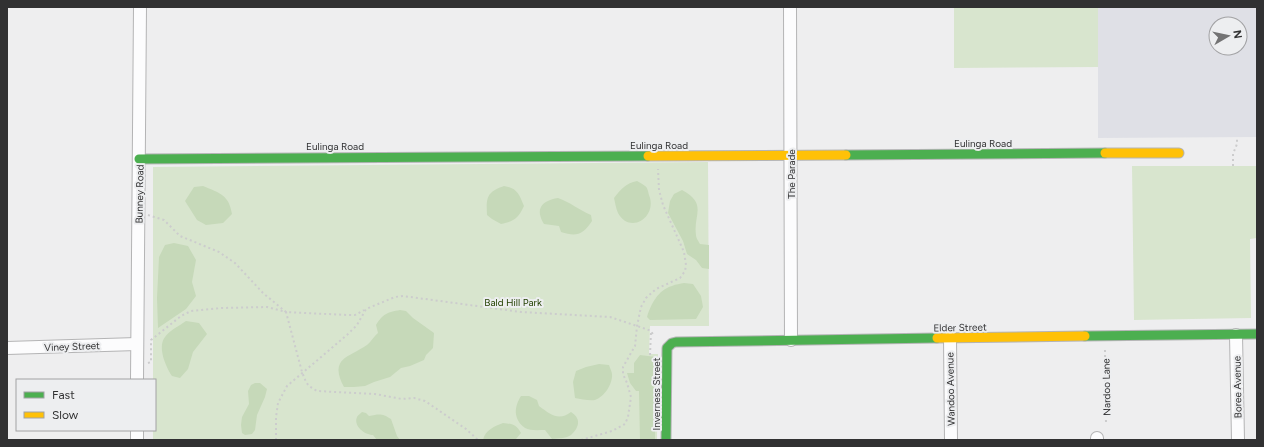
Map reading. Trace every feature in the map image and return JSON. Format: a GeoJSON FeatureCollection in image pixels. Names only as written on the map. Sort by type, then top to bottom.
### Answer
{"type":"FeatureCollection","features":[{"type":"Feature","properties":{"kind":"street","name":"Bunney Road"},"geometry":{"type":"LineString","coordinates":[[137,379],[140,7]]}},
{"type":"Feature","properties":{"kind":"street","name":"The Parade"},"geometry":{"type":"LineString","coordinates":[[790,7],[791,340]]}},
{"type":"Feature","properties":{"kind":"street","name":"Eulinga Road"},"geometry":{"type":"LineString","coordinates":[[139,159],[1179,153]]}},
{"type":"Feature","properties":{"kind":"street","name":"Elder Street"},"geometry":{"type":"LineString","coordinates":[[667,348],[672,343],[680,341],[1257,334]]}},
{"type":"Feature","properties":{"kind":"street","name":"Boree Avenue"},"geometry":{"type":"LineString","coordinates":[[1236,335],[1238,440]]}},
{"type":"Feature","properties":{"kind":"street","name":"Wandoo Avenue"},"geometry":{"type":"LineString","coordinates":[[950,338],[951,440]]}},
{"type":"Feature","properties":{"kind":"street","name":"Viney Street"},"geometry":{"type":"LineString","coordinates":[[7,348],[137,344]]}},
{"type":"Feature","properties":{"kind":"street","name":"Inverness Street"},"geometry":{"type":"LineString","coordinates":[[666,440],[667,348]]}},
{"type":"Feature","properties":{"kind":"path"},"geometry":{"type":"LineString","coordinates":[[1233,166],[1233,154],[1237,144],[1237,139]]}},
{"type":"Feature","properties":{"kind":"path"},"geometry":{"type":"LineString","coordinates":[[581,440],[612,432],[625,424],[628,417],[631,397],[623,374],[623,367],[635,346],[640,307],[646,298],[656,289],[680,278],[685,271],[686,264],[684,252],[663,205],[659,190],[657,156]]}},
{"type":"Feature","properties":{"kind":"path"},"geometry":{"type":"LineString","coordinates":[[138,212],[164,220],[180,236],[219,252],[235,263],[263,294],[286,312],[302,372],[309,386],[317,391],[375,394],[402,399],[414,398],[425,401],[466,429],[478,440]]}},
{"type":"Feature","properties":{"kind":"path"},"geometry":{"type":"LineString","coordinates":[[137,365],[151,362],[151,340],[181,316],[192,311],[222,308],[267,307],[286,312],[347,316],[355,315],[395,297],[403,296],[521,312],[610,317],[651,331],[654,336]]}},
{"type":"Feature","properties":{"kind":"path"},"geometry":{"type":"LineString","coordinates":[[276,440],[276,417],[278,403],[287,386],[348,334],[357,324],[366,309]]}},
{"type":"Feature","properties":{"kind":"path"},"geometry":{"type":"LineString","coordinates":[[650,355],[651,331]]}},
{"type":"Feature","properties":{"kind":"path","name":"Nardoo Lane"},"geometry":{"type":"LineString","coordinates":[[1105,350],[1106,423]]}},
{"type":"Feature","properties":{"kind":"path"},"geometry":{"type":"LineString","coordinates":[[519,440],[534,440]]}},
{"type":"Feature","properties":{"kind":"shaded area"},"geometry":{"type":"Polygon","coordinates":[[[1098,7],[1257,7],[1257,137],[1098,138],[1098,7]]]}},
{"type":"Feature","properties":{"kind":"green space"},"geometry":{"type":"Polygon","coordinates":[[[954,7],[1098,7],[1098,67],[954,68],[954,7]]]}},
{"type":"Feature","properties":{"kind":"green space","name":"Bald Hill Park"},"geometry":{"type":"Polygon","coordinates":[[[708,162],[709,326],[650,326],[649,354],[658,354],[657,440],[153,440],[153,431],[156,431],[156,379],[153,379],[153,167],[708,162]]]}},
{"type":"Feature","properties":{"kind":"green space"},"geometry":{"type":"Polygon","coordinates":[[[1132,166],[1257,166],[1257,238],[1250,239],[1251,318],[1134,320],[1132,166]]]}},
{"type":"Feature","properties":{"kind":"green space"},"geometry":{"type":"Polygon","coordinates":[[[637,181],[644,185],[647,189],[651,203],[650,210],[641,220],[635,223],[629,223],[618,213],[614,198],[624,187],[637,181]]]}},
{"type":"Feature","properties":{"kind":"green space"},"geometry":{"type":"Polygon","coordinates":[[[203,186],[219,193],[229,203],[232,214],[223,223],[206,225],[197,220],[185,201],[194,187],[203,186]]]}},
{"type":"Feature","properties":{"kind":"green space"},"geometry":{"type":"Polygon","coordinates":[[[504,186],[512,188],[517,192],[524,206],[520,214],[515,219],[501,224],[487,215],[487,199],[491,193],[504,186]]]}},
{"type":"Feature","properties":{"kind":"green space"},"geometry":{"type":"Polygon","coordinates":[[[682,190],[695,200],[697,205],[696,236],[700,244],[709,245],[709,269],[702,268],[696,260],[687,254],[683,241],[668,213],[670,201],[674,194],[682,190]]]}},
{"type":"Feature","properties":{"kind":"green space"},"geometry":{"type":"Polygon","coordinates":[[[558,198],[591,215],[592,221],[589,226],[579,234],[566,234],[561,232],[559,226],[544,224],[540,214],[541,206],[547,201],[558,198]]]}},
{"type":"Feature","properties":{"kind":"green space"},"geometry":{"type":"Polygon","coordinates":[[[174,243],[188,246],[196,260],[192,282],[196,296],[186,309],[158,328],[157,298],[159,257],[165,245],[174,243]]]}},
{"type":"Feature","properties":{"kind":"green space"},"geometry":{"type":"Polygon","coordinates":[[[684,283],[693,284],[701,296],[703,307],[696,319],[650,320],[647,317],[659,294],[667,288],[684,283]]]}},
{"type":"Feature","properties":{"kind":"green space"},"geometry":{"type":"Polygon","coordinates":[[[400,310],[406,311],[434,333],[433,348],[426,355],[424,360],[401,368],[390,377],[365,386],[344,387],[340,377],[340,364],[347,356],[370,342],[378,333],[376,325],[383,316],[400,310]]]}},
{"type":"Feature","properties":{"kind":"green space"},"geometry":{"type":"Polygon","coordinates":[[[186,321],[199,323],[207,334],[193,352],[188,369],[180,378],[172,376],[163,357],[162,346],[165,337],[172,330],[186,321]]]}},
{"type":"Feature","properties":{"kind":"green space"},"geometry":{"type":"Polygon","coordinates":[[[640,355],[656,357],[655,440],[640,440],[639,391],[636,391],[630,383],[627,373],[634,373],[634,363],[640,355]]]}},
{"type":"Feature","properties":{"kind":"green space"},"geometry":{"type":"Polygon","coordinates":[[[599,364],[609,365],[612,372],[611,382],[607,390],[602,396],[595,400],[575,398],[573,382],[576,371],[599,364]]]}},
{"type":"Feature","properties":{"kind":"green space"},"geometry":{"type":"Polygon","coordinates":[[[260,383],[267,389],[257,415],[255,430],[252,434],[245,435],[242,433],[242,417],[249,404],[248,391],[251,385],[260,383]]]}},
{"type":"Feature","properties":{"kind":"green space"},"geometry":{"type":"Polygon","coordinates":[[[521,396],[529,396],[537,400],[539,406],[555,416],[567,415],[571,412],[578,420],[578,426],[569,436],[552,439],[545,430],[532,430],[525,428],[518,421],[516,413],[517,404],[521,396]]]}},
{"type":"Feature","properties":{"kind":"green space"},"geometry":{"type":"Polygon","coordinates":[[[362,412],[369,416],[380,414],[391,419],[400,440],[377,440],[373,435],[363,432],[358,427],[356,420],[357,416],[362,412]]]}},
{"type":"Feature","properties":{"kind":"green space"},"geometry":{"type":"Polygon","coordinates":[[[503,423],[511,424],[517,428],[521,433],[516,439],[483,440],[488,431],[503,423]]]}},
{"type":"Feature","properties":{"kind":"traffic: fast"},"geometry":{"type":"LineString","coordinates":[[846,155],[1105,153]]}},
{"type":"Feature","properties":{"kind":"traffic: fast"},"geometry":{"type":"LineString","coordinates":[[139,159],[648,156]]}},
{"type":"Feature","properties":{"kind":"traffic: fast"},"geometry":{"type":"LineString","coordinates":[[1085,336],[1257,334]]}},
{"type":"Feature","properties":{"kind":"traffic: fast"},"geometry":{"type":"LineString","coordinates":[[666,440],[667,348],[672,343],[937,338]]}},
{"type":"Feature","properties":{"kind":"traffic: slow"},"geometry":{"type":"LineString","coordinates":[[1105,153],[1179,153]]}},
{"type":"Feature","properties":{"kind":"traffic: slow"},"geometry":{"type":"LineString","coordinates":[[648,156],[846,155]]}},
{"type":"Feature","properties":{"kind":"traffic: slow"},"geometry":{"type":"LineString","coordinates":[[937,338],[1085,336]]}}]}
